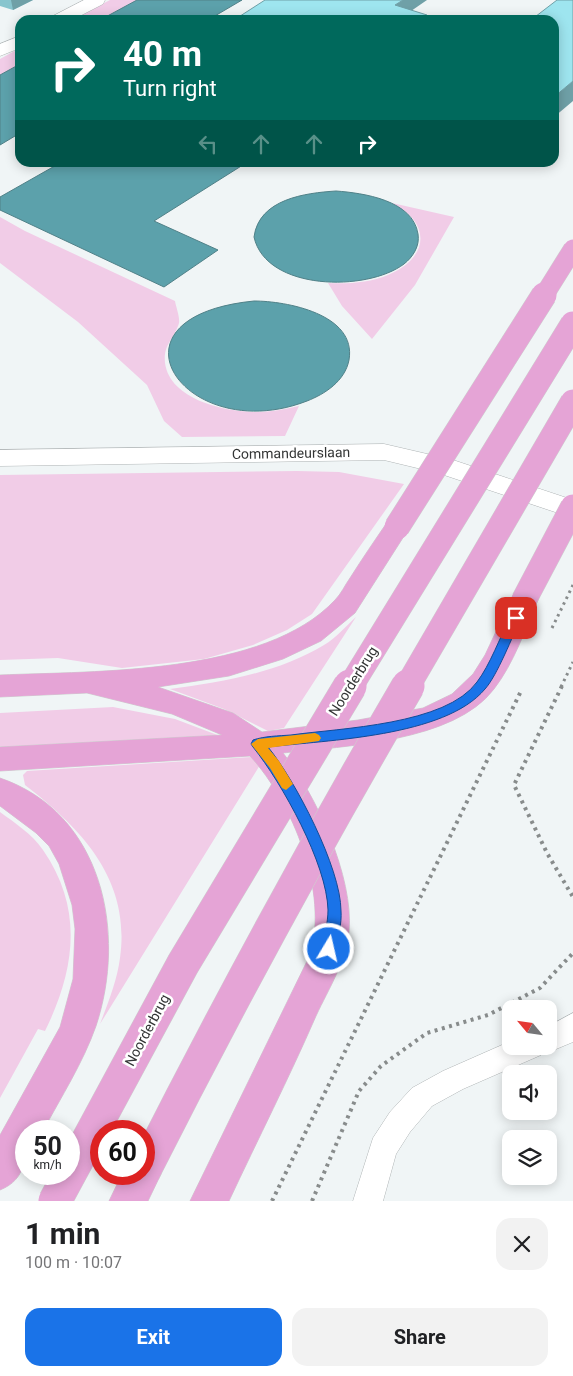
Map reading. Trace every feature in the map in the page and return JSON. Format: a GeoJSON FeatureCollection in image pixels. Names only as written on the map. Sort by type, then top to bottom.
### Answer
{"type":"FeatureCollection","features":[{"type":"Feature","properties":{"kind":"main road"},"geometry":{"type":"LineString","coordinates":[[0,686],[86,682],[174,674],[236,664],[298,642],[325,626],[345,608],[573,249]]}},
{"type":"Feature","properties":{"kind":"main road","name":"Noorderbrug"},"geometry":{"type":"LineString","coordinates":[[55,1201],[182,964],[277,804],[573,324]]}},
{"type":"Feature","properties":{"kind":"main road"},"geometry":{"type":"LineString","coordinates":[[155,1149],[210,1041],[338,806],[573,402]]}},
{"type":"Feature","properties":{"kind":"main road"},"geometry":{"type":"LineString","coordinates":[[0,760],[258,744],[374,729],[413,722],[442,713],[463,702],[482,686],[524,600],[573,508]]}},
{"type":"Feature","properties":{"kind":"main road"},"geometry":{"type":"LineString","coordinates":[[86,682],[190,708],[238,730],[258,744],[275,765],[309,828],[329,876],[335,911],[329,949],[285,1049],[209,1201]]}},
{"type":"Feature","properties":{"kind":"main road"},"geometry":{"type":"LineString","coordinates":[[0,791],[45,822],[60,838],[79,868],[88,902],[92,936],[92,966],[89,988],[77,1028],[68,1050],[0,1171]]}},
{"type":"Feature","properties":{"kind":"main road"},"geometry":{"type":"LineString","coordinates":[[128,1201],[136,1185]]}},
{"type":"Feature","properties":{"kind":"street"},"geometry":{"type":"LineString","coordinates":[[68,15],[97,0]]}},
{"type":"Feature","properties":{"kind":"street"},"geometry":{"type":"LineString","coordinates":[[0,51],[15,44]]}},
{"type":"Feature","properties":{"kind":"street","name":"Commandeurslaan"},"geometry":{"type":"LineString","coordinates":[[0,458],[384,452],[444,466],[573,508]]}},
{"type":"Feature","properties":{"kind":"lane"},"geometry":{"type":"LineString","coordinates":[[558,1036],[573,1025]]}},
{"type":"Feature","properties":{"kind":"lane"},"geometry":{"type":"LineString","coordinates":[[368,1201],[383,1148],[400,1122],[422,1097],[453,1080],[510,1055]]}},
{"type":"Feature","properties":{"kind":"path"},"geometry":{"type":"LineString","coordinates":[[547,637],[573,585]]}},
{"type":"Feature","properties":{"kind":"path"},"geometry":{"type":"LineString","coordinates":[[573,662],[514,785],[547,854],[573,897]]}},
{"type":"Feature","properties":{"kind":"path"},"geometry":{"type":"LineString","coordinates":[[272,1201],[526,680]]}},
{"type":"Feature","properties":{"kind":"shaded area"},"geometry":{"type":"Polygon","coordinates":[[[110,0],[137,0],[109,15],[82,15],[110,0]]]}},
{"type":"Feature","properties":{"kind":"shaded area"},"geometry":{"type":"Polygon","coordinates":[[[15,51],[15,67],[0,75],[0,59],[15,51]]]}},
{"type":"Feature","properties":{"kind":"shaded area"},"geometry":{"type":"Polygon","coordinates":[[[392,203],[454,217],[415,285],[372,339],[342,306],[328,283],[351,283],[373,280],[402,268],[412,259],[418,250],[419,230],[414,220],[405,211],[392,203]]]}},
{"type":"Feature","properties":{"kind":"shaded area"},"geometry":{"type":"Polygon","coordinates":[[[0,217],[25,231],[175,301],[179,323],[167,346],[165,363],[169,376],[177,386],[188,395],[201,401],[230,410],[262,412],[299,406],[285,436],[182,437],[164,421],[147,385],[78,322],[0,263],[0,217]]]}},
{"type":"Feature","properties":{"kind":"shaded area"},"geometry":{"type":"Polygon","coordinates":[[[339,472],[404,484],[312,614],[287,630],[253,645],[204,659],[122,668],[58,658],[0,660],[0,475],[339,472]]]}},
{"type":"Feature","properties":{"kind":"shaded area"},"geometry":{"type":"Polygon","coordinates":[[[356,617],[284,728],[268,731],[224,709],[170,689],[249,675],[288,663],[328,642],[356,617]]]}},
{"type":"Feature","properties":{"kind":"shaded area"},"geometry":{"type":"Polygon","coordinates":[[[113,707],[175,719],[220,736],[0,748],[0,713],[113,707]]]}},
{"type":"Feature","properties":{"kind":"shaded area"},"geometry":{"type":"Polygon","coordinates":[[[252,757],[260,765],[100,1024],[119,967],[121,930],[118,904],[110,881],[98,859],[65,820],[25,785],[23,775],[27,771],[252,757]]]}},
{"type":"Feature","properties":{"kind":"shaded area"},"geometry":{"type":"Polygon","coordinates":[[[0,812],[34,839],[56,872],[65,895],[70,917],[71,940],[63,985],[45,1031],[38,1029],[0,1098],[0,812]]]}},
{"type":"Feature","properties":{"kind":"water"},"geometry":{"type":"Polygon","coordinates":[[[137,0],[242,0],[216,15],[109,15],[137,0]]]}},
{"type":"Feature","properties":{"kind":"water"},"geometry":{"type":"Polygon","coordinates":[[[15,67],[15,136],[0,145],[0,75],[15,67]]]}},
{"type":"Feature","properties":{"kind":"water"},"geometry":{"type":"Polygon","coordinates":[[[53,167],[240,167],[154,221],[218,250],[164,287],[0,210],[0,197],[53,167]]]}},
{"type":"Feature","properties":{"kind":"water"},"geometry":{"type":"Polygon","coordinates":[[[336,191],[385,200],[407,213],[414,222],[418,234],[417,247],[410,258],[404,264],[387,273],[367,279],[343,282],[297,277],[277,268],[262,255],[254,237],[258,224],[274,206],[298,196],[336,191]]]}},
{"type":"Feature","properties":{"kind":"water"},"geometry":{"type":"Polygon","coordinates":[[[254,301],[283,304],[316,313],[331,321],[342,331],[349,344],[349,360],[347,368],[333,386],[321,395],[307,401],[263,411],[225,407],[195,394],[175,375],[169,352],[178,330],[205,312],[254,301]]]}},
{"type":"Feature","properties":{"kind":"building"},"geometry":{"type":"Polygon","coordinates":[[[265,0],[403,0],[395,5],[427,15],[242,15],[265,0]]]}},
{"type":"Feature","properties":{"kind":"building"},"geometry":{"type":"Polygon","coordinates":[[[557,0],[573,0],[573,81],[559,93],[559,15],[538,15],[557,0]]]}},
{"type":"Feature","properties":{"kind":"slow traffic"},"geometry":{"type":"LineString","coordinates":[[286,784],[275,765],[258,744],[315,738]]}},
{"type":"Feature","properties":{"kind":"route"},"geometry":{"type":"LineString","coordinates":[[329,949],[335,911],[329,876],[321,854],[294,798],[275,765],[258,744],[374,729],[413,722],[442,713],[463,702],[482,686],[516,618]]}}]}
